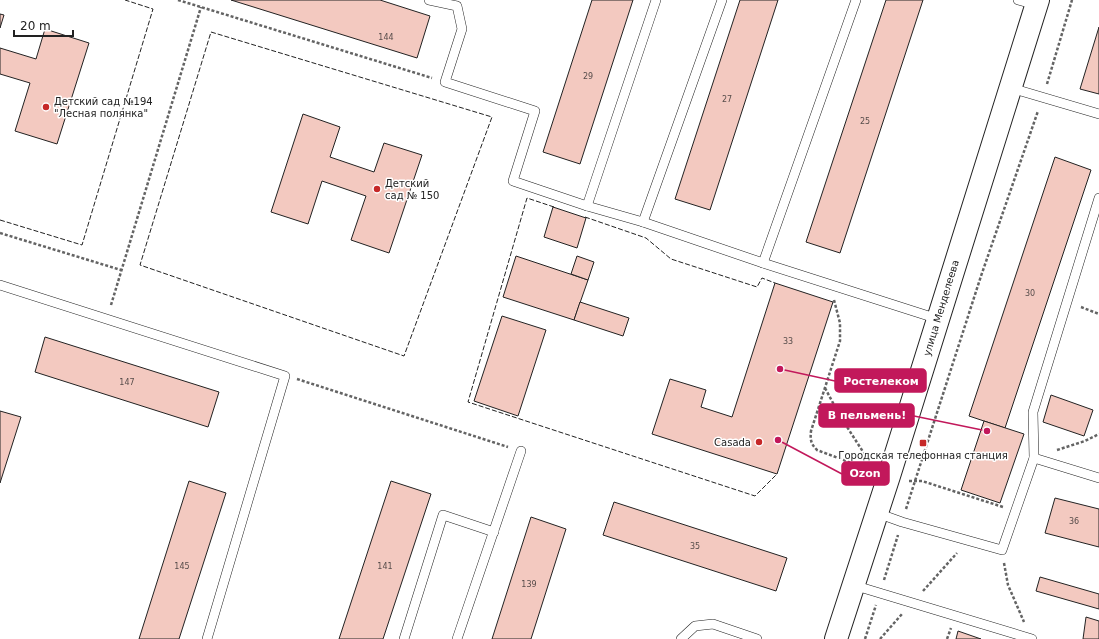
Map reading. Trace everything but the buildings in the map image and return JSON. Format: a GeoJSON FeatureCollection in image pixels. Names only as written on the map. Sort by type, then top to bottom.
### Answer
{"type":"FeatureCollection","features":[{"type":"Feature","properties":{"kind":"street","name":"улица Менделеева"},"geometry":{"type":"LineString","coordinates":[[836,639],[1011,88],[1030,2]]}},
{"type":"Feature","properties":{"kind":"lane"},"geometry":{"type":"LineString","coordinates":[[429,0],[457,6],[462,29],[445,82],[535,111],[512,181],[587,206],[643,222],[762,263],[938,319]]}},
{"type":"Feature","properties":{"kind":"lane"},"geometry":{"type":"LineString","coordinates":[[587,206],[656,0]]}},
{"type":"Feature","properties":{"kind":"lane"},"geometry":{"type":"LineString","coordinates":[[643,222],[722,0]]}},
{"type":"Feature","properties":{"kind":"lane"},"geometry":{"type":"LineString","coordinates":[[762,263],[856,0]]}},
{"type":"Feature","properties":{"kind":"lane"},"geometry":{"type":"LineString","coordinates":[[1011,88],[1043,96],[1099,114]]}},
{"type":"Feature","properties":{"kind":"lane"},"geometry":{"type":"LineString","coordinates":[[876,513],[902,522],[1002,550],[1034,458],[1033,412],[1099,198]]}},
{"type":"Feature","properties":{"kind":"lane"},"geometry":{"type":"LineString","coordinates":[[0,285],[285,376],[207,639]]}},
{"type":"Feature","properties":{"kind":"lane"},"geometry":{"type":"LineString","coordinates":[[457,639],[521,451]]}},
{"type":"Feature","properties":{"kind":"lane"},"geometry":{"type":"LineString","coordinates":[[1034,458],[1099,478]]}},
{"type":"Feature","properties":{"kind":"lane"},"geometry":{"type":"LineString","coordinates":[[404,639],[443,515],[494,532]]}},
{"type":"Feature","properties":{"kind":"lane"},"geometry":{"type":"LineString","coordinates":[[853,585],[1032,639]]}},
{"type":"Feature","properties":{"kind":"lane"},"geometry":{"type":"LineString","coordinates":[[681,639],[695,626],[713,624],[757,639]]}},
{"type":"Feature","properties":{"kind":"path"},"geometry":{"type":"LineString","coordinates":[[178,0],[445,82]]}},
{"type":"Feature","properties":{"kind":"path"},"geometry":{"type":"LineString","coordinates":[[865,639],[981,276],[1043,96],[1072,0]]}},
{"type":"Feature","properties":{"kind":"path"},"geometry":{"type":"LineString","coordinates":[[106,319],[201,7]]}},
{"type":"Feature","properties":{"kind":"path"},"geometry":{"type":"LineString","coordinates":[[0,233],[121,270]]}},
{"type":"Feature","properties":{"kind":"path"},"geometry":{"type":"LineString","coordinates":[[829,284],[840,323],[840,341],[810,438],[812,445],[817,450],[864,468]]}},
{"type":"Feature","properties":{"kind":"path"},"geometry":{"type":"LineString","coordinates":[[1067,302],[1099,314]]}},
{"type":"Feature","properties":{"kind":"path"},"geometry":{"type":"LineString","coordinates":[[285,376],[521,451]]}},
{"type":"Feature","properties":{"kind":"path"},"geometry":{"type":"LineString","coordinates":[[825,388],[840,416],[867,458]]}},
{"type":"Feature","properties":{"kind":"path"},"geometry":{"type":"LineString","coordinates":[[1034,458],[1085,441],[1099,434]]}},
{"type":"Feature","properties":{"kind":"path"},"geometry":{"type":"LineString","coordinates":[[915,481],[1016,511]]}},
{"type":"Feature","properties":{"kind":"path"},"geometry":{"type":"LineString","coordinates":[[1002,550],[1008,585],[1032,639]]}},
{"type":"Feature","properties":{"kind":"fence"},"geometry":{"type":"LineString","coordinates":[[0,220],[82,245],[153,9],[125,0]]}},
{"type":"Feature","properties":{"kind":"fence"},"geometry":{"type":"LineString","coordinates":[[211,32],[492,117],[404,356],[140,265],[211,32]]}},
{"type":"Feature","properties":{"kind":"fence"},"geometry":{"type":"LineString","coordinates":[[554,207],[527,198],[468,402],[755,496],[777,474]]}},
{"type":"Feature","properties":{"kind":"fence"},"geometry":{"type":"LineString","coordinates":[[585,217],[646,238],[671,259],[757,287],[762,278],[775,283]]}},
{"type":"Feature","properties":{"kind":"place","name":"Детский сад №194 \"Лесная полянка\""},"geometry":{"type":"Point","coordinates":[46,107]}},
{"type":"Feature","properties":{"kind":"place","name":"Детский сад № 150"},"geometry":{"type":"Point","coordinates":[377,189]}},
{"type":"Feature","properties":{"kind":"place","name":"Ростелеком"},"geometry":{"type":"Point","coordinates":[780,369]}},
{"type":"Feature","properties":{"kind":"place","name":"В пельмень!"},"geometry":{"type":"Point","coordinates":[987,431]}},
{"type":"Feature","properties":{"kind":"place","name":"Ozon"},"geometry":{"type":"Point","coordinates":[778,440]}},
{"type":"Feature","properties":{"kind":"place","name":"Casada"},"geometry":{"type":"Point","coordinates":[759,442]}},
{"type":"Feature","properties":{"kind":"place","name":"Городская телефонная станция"},"geometry":{"type":"Point","coordinates":[923,443]}}]}
